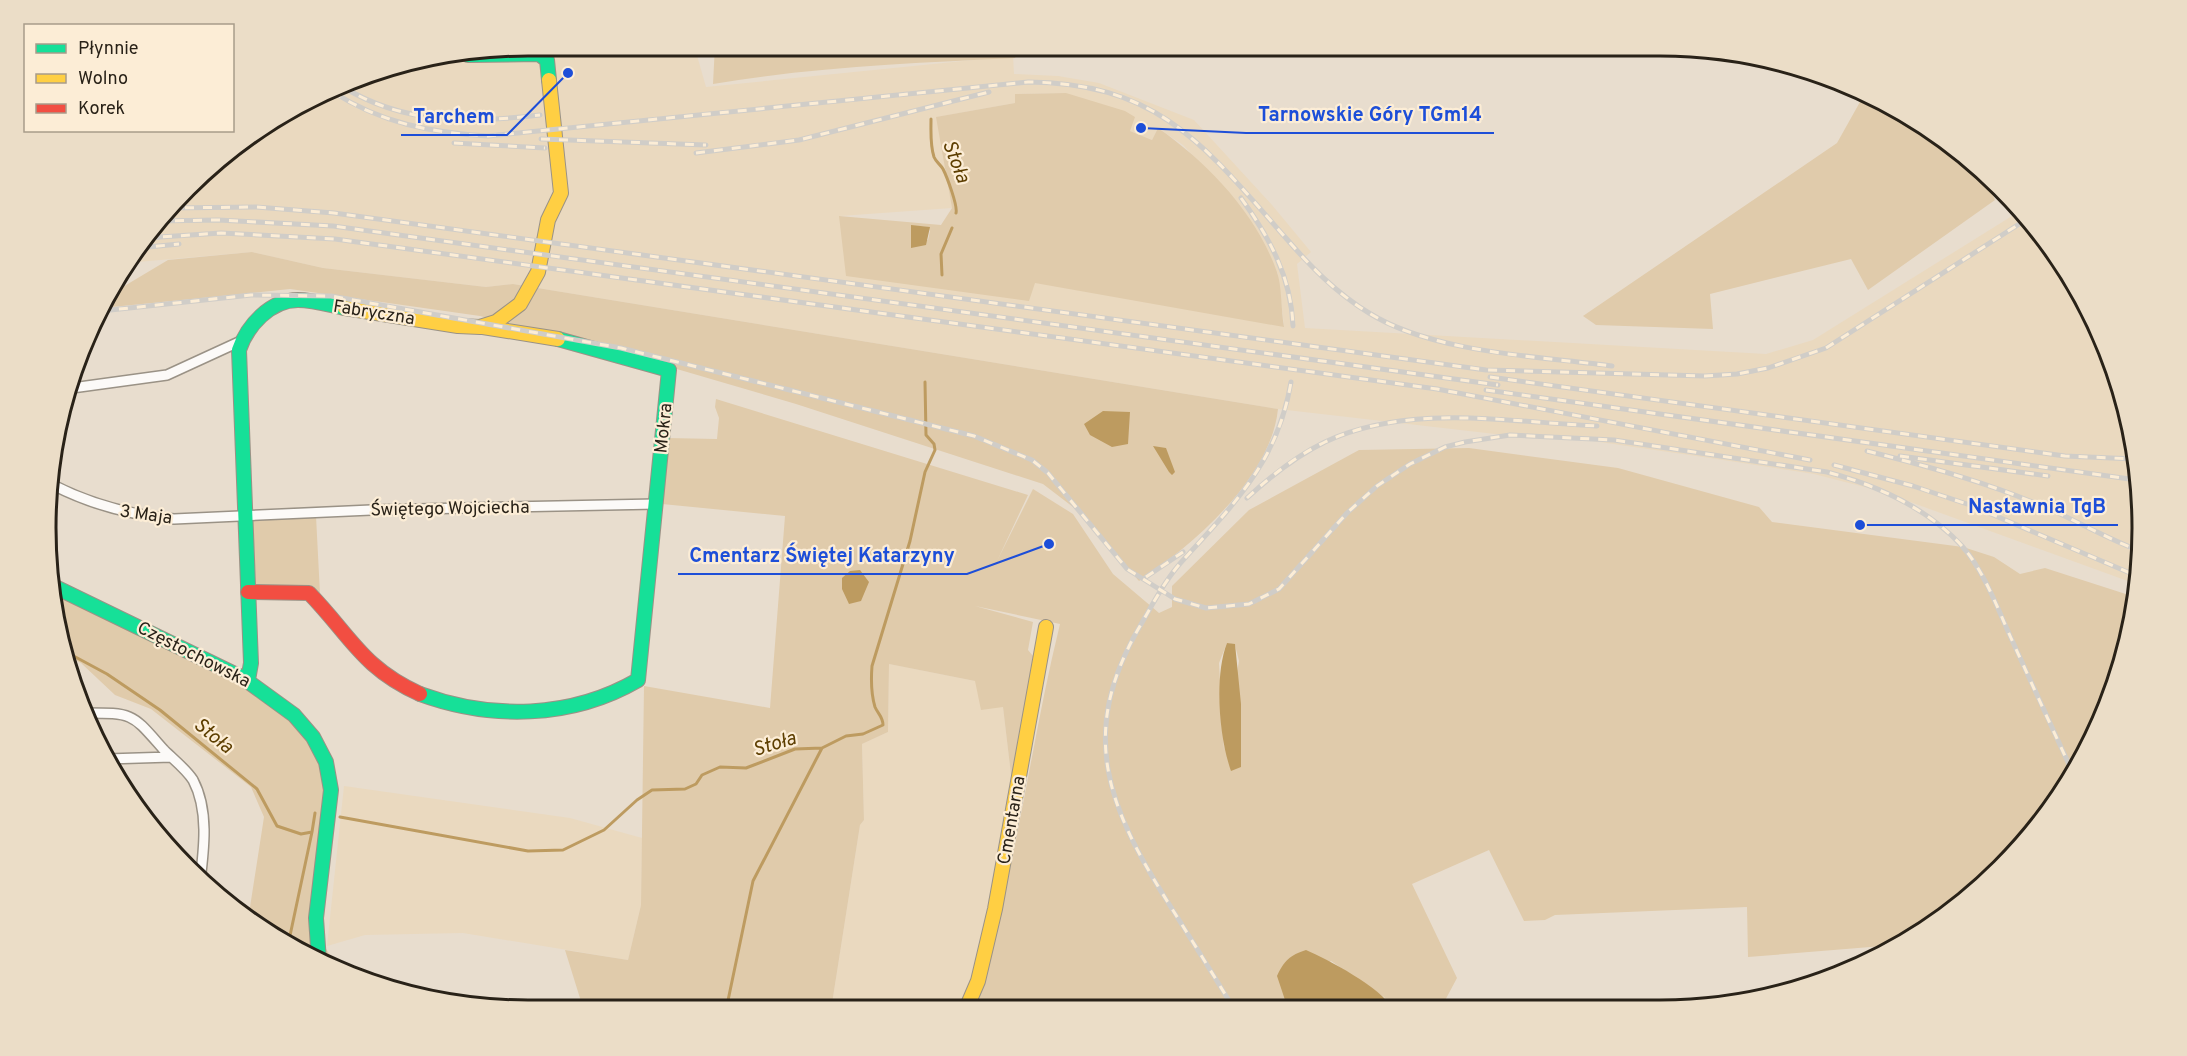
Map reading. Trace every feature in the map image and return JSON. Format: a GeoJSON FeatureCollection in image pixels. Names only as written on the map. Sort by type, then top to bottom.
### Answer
{"type":"FeatureCollection","features":[{"type":"Feature","properties":{"kind":"street"},"geometry":{"type":"LineString","coordinates":[[480,327],[496,322],[510,313],[533,284],[548,220],[561,193],[561,176],[546,57],[544,56]]}},
{"type":"Feature","properties":{"kind":"street","name":"Fabryczna"},"geometry":{"type":"LineString","coordinates":[[241,341],[268,309],[282,302],[297,300],[480,327]]}},
{"type":"Feature","properties":{"kind":"street","name":"Mokra"},"geometry":{"type":"LineString","coordinates":[[248,592],[309,593],[338,631],[366,660],[407,687],[460,708],[513,714],[569,708],[638,680],[669,370],[556,338],[480,327]]}},
{"type":"Feature","properties":{"kind":"street"},"geometry":{"type":"LineString","coordinates":[[78,386],[167,375],[241,341]]}},
{"type":"Feature","properties":{"kind":"street"},"geometry":{"type":"LineString","coordinates":[[241,341],[239,350],[244,516],[251,663],[248,680]]}},
{"type":"Feature","properties":{"kind":"street","name":"3 Maja"},"geometry":{"type":"LineString","coordinates":[[58,487],[99,506],[147,516],[200,519],[244,516]]}},
{"type":"Feature","properties":{"kind":"street","name":"Świętego Wojciecha"},"geometry":{"type":"LineString","coordinates":[[244,516],[371,510],[656,504]]}},
{"type":"Feature","properties":{"kind":"street","name":"Częstochowska"},"geometry":{"type":"LineString","coordinates":[[60,589],[248,680],[268,694],[304,726],[320,748],[328,769],[331,798],[314,928],[318,951]]}},
{"type":"Feature","properties":{"kind":"street","name":"Cmentarna"},"geometry":{"type":"LineString","coordinates":[[970,1000],[978,981],[995,909],[1047,627]]}},
{"type":"Feature","properties":{"kind":"street"},"geometry":{"type":"LineString","coordinates":[[93,713],[120,713],[135,718],[192,780],[199,798],[204,837],[201,869]]}},
{"type":"Feature","properties":{"kind":"street"},"geometry":{"type":"LineString","coordinates":[[116,759],[171,757]]}},
{"type":"Feature","properties":{"kind":"shaded area"},"geometry":{"type":"Polygon","coordinates":[[[528,56],[697,56],[706,87],[1013,56],[1014,74],[1058,76],[1099,83],[1194,120],[1272,205],[1311,252],[1297,264],[1305,328],[1766,354],[1813,340],[2013,215],[2052,265],[2068,292],[2096,347],[2106,376],[2122,436],[2127,466],[2132,528],[2128,581],[1880,491],[1814,474],[1579,439],[1495,434],[1278,409],[513,284],[486,287],[323,268],[252,252],[137,262],[173,216],[216,173],[265,135],[319,104],[376,81],[436,65],[466,60],[528,56]],[[1066,93],[1015,94],[1015,103],[937,117],[952,208],[840,216],[844,257],[948,272],[999,276],[1284,326],[1278,274],[1261,238],[1238,203],[1183,145],[1158,128],[1152,140],[1130,131],[1066,93]]]}},
{"type":"Feature","properties":{"kind":"shaded area"},"geometry":{"type":"Polygon","coordinates":[[[714,56],[1016,56],[1015,58],[826,70],[713,84],[714,56]]]}},
{"type":"Feature","properties":{"kind":"shaded area"},"geometry":{"type":"Polygon","coordinates":[[[1066,93],[1125,111],[1135,117],[1130,131],[1152,140],[1158,128],[1195,157],[1212,173],[1243,210],[1268,250],[1279,278],[1284,327],[1035,283],[1029,301],[846,276],[839,216],[941,225],[952,208],[936,117],[1015,103],[1015,94],[1066,93]],[[928,227],[914,228],[911,238],[928,240],[930,231],[928,227]]]}},
{"type":"Feature","properties":{"kind":"shaded area"},"geometry":{"type":"Polygon","coordinates":[[[1861,101],[1922,135],[1947,153],[1992,193],[1995,200],[1868,290],[1851,259],[1710,294],[1713,329],[1596,325],[1583,316],[1837,143],[1861,101]]]}},
{"type":"Feature","properties":{"kind":"shaded area"},"geometry":{"type":"Polygon","coordinates":[[[911,225],[930,227],[926,245],[911,248],[911,225]]]}},
{"type":"Feature","properties":{"kind":"shaded area"},"geometry":{"type":"Polygon","coordinates":[[[252,252],[323,268],[486,287],[513,284],[1278,409],[1272,435],[1261,460],[1245,484],[1205,529],[1183,549],[1139,581],[1073,507],[1043,484],[796,404],[581,341],[480,316],[290,289],[111,307],[122,288],[168,260],[252,252]]]}},
{"type":"Feature","properties":{"kind":"shaded area"},"geometry":{"type":"Polygon","coordinates":[[[716,399],[1028,495],[997,561],[1033,489],[1073,514],[1113,574],[1159,613],[1172,607],[1172,586],[1249,510],[1359,450],[1469,448],[1618,468],[1759,507],[1772,522],[1963,547],[1994,557],[2020,574],[2045,568],[2126,594],[2115,650],[2096,709],[2052,791],[2034,816],[1993,862],[1947,903],[1922,921],[1878,946],[1748,957],[1747,907],[1555,915],[1545,920],[1524,921],[1489,850],[1412,884],[1457,978],[1445,1000],[1386,1000],[1331,961],[1285,1000],[976,1000],[993,944],[1060,624],[975,606],[1033,622],[1028,650],[1033,656],[1012,783],[1003,707],[981,710],[975,681],[889,664],[888,732],[862,744],[864,820],[860,825],[833,1000],[581,1000],[565,950],[628,960],[641,905],[644,686],[770,708],[785,516],[662,504],[666,438],[717,439],[719,418],[715,407],[716,399]],[[1227,643],[1219,663],[1224,750],[1239,661],[1235,645],[1227,643]]]}},
{"type":"Feature","properties":{"kind":"shaded area"},"geometry":{"type":"Polygon","coordinates":[[[1103,411],[1130,412],[1128,444],[1112,447],[1090,435],[1084,424],[1103,411]]]}},
{"type":"Feature","properties":{"kind":"shaded area"},"geometry":{"type":"Polygon","coordinates":[[[1153,446],[1166,448],[1175,472],[1172,475],[1169,472],[1153,446]]]}},
{"type":"Feature","properties":{"kind":"shaded area"},"geometry":{"type":"Polygon","coordinates":[[[316,516],[320,594],[302,586],[256,588],[253,521],[316,516]]]}},
{"type":"Feature","properties":{"kind":"shaded area"},"geometry":{"type":"Polygon","coordinates":[[[860,570],[869,582],[861,601],[849,604],[842,589],[842,578],[850,571],[860,570]]]}},
{"type":"Feature","properties":{"kind":"shaded area"},"geometry":{"type":"Polygon","coordinates":[[[61,597],[236,680],[287,716],[307,738],[321,762],[326,790],[315,878],[313,949],[250,910],[264,817],[251,787],[151,709],[115,695],[75,660],[72,650],[61,597]]]}},
{"type":"Feature","properties":{"kind":"shaded area"},"geometry":{"type":"Polygon","coordinates":[[[1227,643],[1235,644],[1241,704],[1241,767],[1231,771],[1223,741],[1219,689],[1220,672],[1227,643]]]}},
{"type":"Feature","properties":{"kind":"shaded area"},"geometry":{"type":"Polygon","coordinates":[[[889,664],[975,681],[1003,707],[1012,783],[990,907],[972,982],[963,1000],[833,1000],[860,825],[864,820],[862,744],[888,732],[889,664]]]}},
{"type":"Feature","properties":{"kind":"shaded area"},"geometry":{"type":"Polygon","coordinates":[[[344,786],[570,818],[642,838],[641,905],[628,960],[463,933],[365,935],[327,946],[344,786]]]}},
{"type":"Feature","properties":{"kind":"shaded area"},"geometry":{"type":"Polygon","coordinates":[[[337,804],[321,924],[322,942],[331,958],[323,954],[319,936],[337,804]]]}},
{"type":"Feature","properties":{"kind":"shaded area"},"geometry":{"type":"Polygon","coordinates":[[[1306,950],[1340,967],[1366,983],[1386,1000],[1285,1000],[1277,976],[1288,959],[1306,950]]]}},
{"type":"Feature","properties":{"kind":"waterway","name":"Stoła"},"geometry":{"type":"LineString","coordinates":[[931,119],[933,152],[947,178],[956,213]]}},
{"type":"Feature","properties":{"kind":"waterway","name":"Stoła"},"geometry":{"type":"LineString","coordinates":[[942,275],[941,254],[952,228]]}},
{"type":"Feature","properties":{"kind":"waterway","name":"Stoła"},"geometry":{"type":"LineString","coordinates":[[340,817],[528,851],[563,850],[604,830],[637,800],[652,790],[685,789],[696,784],[702,775],[720,767],[746,768],[795,749],[822,748],[846,736],[863,734],[883,725],[873,697],[872,666],[910,541],[925,472],[935,450],[934,444],[926,435],[925,382]]}},
{"type":"Feature","properties":{"kind":"waterway","name":"Stoła"},"geometry":{"type":"LineString","coordinates":[[74,656],[107,674],[160,710],[257,789],[277,826],[301,834],[312,832],[315,813]]}},
{"type":"Feature","properties":{"kind":"waterway"},"geometry":{"type":"LineString","coordinates":[[728,1000],[753,881],[822,748]]}},
{"type":"Feature","properties":{"kind":"waterway"},"geometry":{"type":"LineString","coordinates":[[290,936],[312,832]]}},
{"type":"Feature","properties":{"kind":"railway"},"geometry":{"type":"LineString","coordinates":[[338,95],[388,119],[427,129],[488,136],[1028,82],[1073,85],[1112,94],[1146,107],[1176,126],[1203,148],[1230,175],[1294,248],[1324,278],[1345,297],[1369,313],[1423,337],[1454,345],[1612,366]]}},
{"type":"Feature","properties":{"kind":"railway"},"geometry":{"type":"LineString","coordinates":[[349,90],[390,109],[414,115],[464,120],[540,115]]}},
{"type":"Feature","properties":{"kind":"railway"},"geometry":{"type":"LineString","coordinates":[[696,153],[799,140],[989,92]]}},
{"type":"Feature","properties":{"kind":"railway"},"geometry":{"type":"LineString","coordinates":[[541,139],[706,145]]}},
{"type":"Feature","properties":{"kind":"railway"},"geometry":{"type":"LineString","coordinates":[[454,143],[545,148]]}},
{"type":"Feature","properties":{"kind":"railway"},"geometry":{"type":"LineString","coordinates":[[1241,198],[1261,227],[1277,258],[1288,290],[1293,326]]}},
{"type":"Feature","properties":{"kind":"railway"},"geometry":{"type":"LineString","coordinates":[[181,208],[256,207],[334,213],[1486,370],[1705,376],[1737,374],[1768,368],[1826,348],[2020,223]]}},
{"type":"Feature","properties":{"kind":"railway"},"geometry":{"type":"LineString","coordinates":[[169,221],[218,220],[333,226],[1498,385]]}},
{"type":"Feature","properties":{"kind":"railway"},"geometry":{"type":"LineString","coordinates":[[155,237],[221,233],[335,239],[1437,389],[1810,460]]}},
{"type":"Feature","properties":{"kind":"railway"},"geometry":{"type":"LineString","coordinates":[[148,247],[179,244]]}},
{"type":"Feature","properties":{"kind":"railway"},"geometry":{"type":"LineString","coordinates":[[109,310],[251,295],[331,296],[621,348],[974,436],[1032,460],[1048,473],[1127,569],[1175,599],[1206,608],[1249,604],[1279,589],[1347,513],[1377,486],[1410,464],[1445,447],[1465,442],[1510,435],[1614,440],[1827,472],[1882,491],[1917,509],[1948,532],[1962,546],[1990,590],[2068,763]]}},
{"type":"Feature","properties":{"kind":"railway"},"geometry":{"type":"LineString","coordinates":[[1490,377],[2065,456],[2126,459]]}},
{"type":"Feature","properties":{"kind":"railway"},"geometry":{"type":"LineString","coordinates":[[1228,1000],[1148,869],[1130,835],[1116,802],[1108,769],[1105,736],[1109,701],[1121,665],[1140,626],[1172,574],[1238,498],[1265,457],[1285,410],[1291,382]]}},
{"type":"Feature","properties":{"kind":"railway"},"geometry":{"type":"LineString","coordinates":[[1486,390],[2128,479]]}},
{"type":"Feature","properties":{"kind":"railway"},"geometry":{"type":"LineString","coordinates":[[1247,498],[1284,467],[1325,442],[1357,430],[1390,422],[1459,418],[1597,426]]}},
{"type":"Feature","properties":{"kind":"railway"},"geometry":{"type":"LineString","coordinates":[[1867,451],[1939,470],[2010,493],[2131,547]]}},
{"type":"Feature","properties":{"kind":"railway"},"geometry":{"type":"LineString","coordinates":[[1900,456],[2048,476]]}},
{"type":"Feature","properties":{"kind":"railway"},"geometry":{"type":"LineString","coordinates":[[1834,465],[1913,486],[1970,505],[2129,572]]}},
{"type":"Feature","properties":{"kind":"railway"},"geometry":{"type":"LineString","coordinates":[[1146,577],[1183,552]]}},
{"type":"Feature","properties":{"kind":"traffic: fast"},"geometry":{"type":"LineString","coordinates":[[542,56],[547,60],[549,80]]}},
{"type":"Feature","properties":{"kind":"traffic: fast"},"geometry":{"type":"LineString","coordinates":[[248,680],[251,663],[239,350],[254,324],[269,309],[278,304],[304,300],[345,308]]}},
{"type":"Feature","properties":{"kind":"traffic: fast"},"geometry":{"type":"LineString","coordinates":[[420,694],[475,708],[530,711],[586,702],[612,693],[638,680],[669,370],[558,339]]}},
{"type":"Feature","properties":{"kind":"traffic: fast"},"geometry":{"type":"LineString","coordinates":[[60,589],[243,678],[294,715],[313,737],[326,762],[331,790],[316,918],[318,952]]}},
{"type":"Feature","properties":{"kind":"traffic: slow"},"geometry":{"type":"LineString","coordinates":[[345,308],[458,326],[480,327],[496,322],[520,304],[538,272],[548,220],[561,193],[549,80]]}},
{"type":"Feature","properties":{"kind":"traffic: slow"},"geometry":{"type":"LineString","coordinates":[[483,327],[558,339]]}},
{"type":"Feature","properties":{"kind":"traffic: slow"},"geometry":{"type":"LineString","coordinates":[[970,1000],[978,981],[995,909],[1046,627]]}},
{"type":"Feature","properties":{"kind":"traffic: jam"},"geometry":{"type":"LineString","coordinates":[[248,592],[309,593],[370,662],[400,684],[420,694]]}},
{"type":"Feature","properties":{"kind":"place","name":"Tarchem"},"geometry":{"type":"Point","coordinates":[568,73]}},
{"type":"Feature","properties":{"kind":"place","name":"Tarnowskie Góry TGm14"},"geometry":{"type":"Point","coordinates":[1141,128]}},
{"type":"Feature","properties":{"kind":"place","name":"Nastawnia TgB"},"geometry":{"type":"Point","coordinates":[1860,525]}},
{"type":"Feature","properties":{"kind":"place","name":"Cmentarz Świętej Katarzyny"},"geometry":{"type":"Point","coordinates":[1049,544]}}]}
